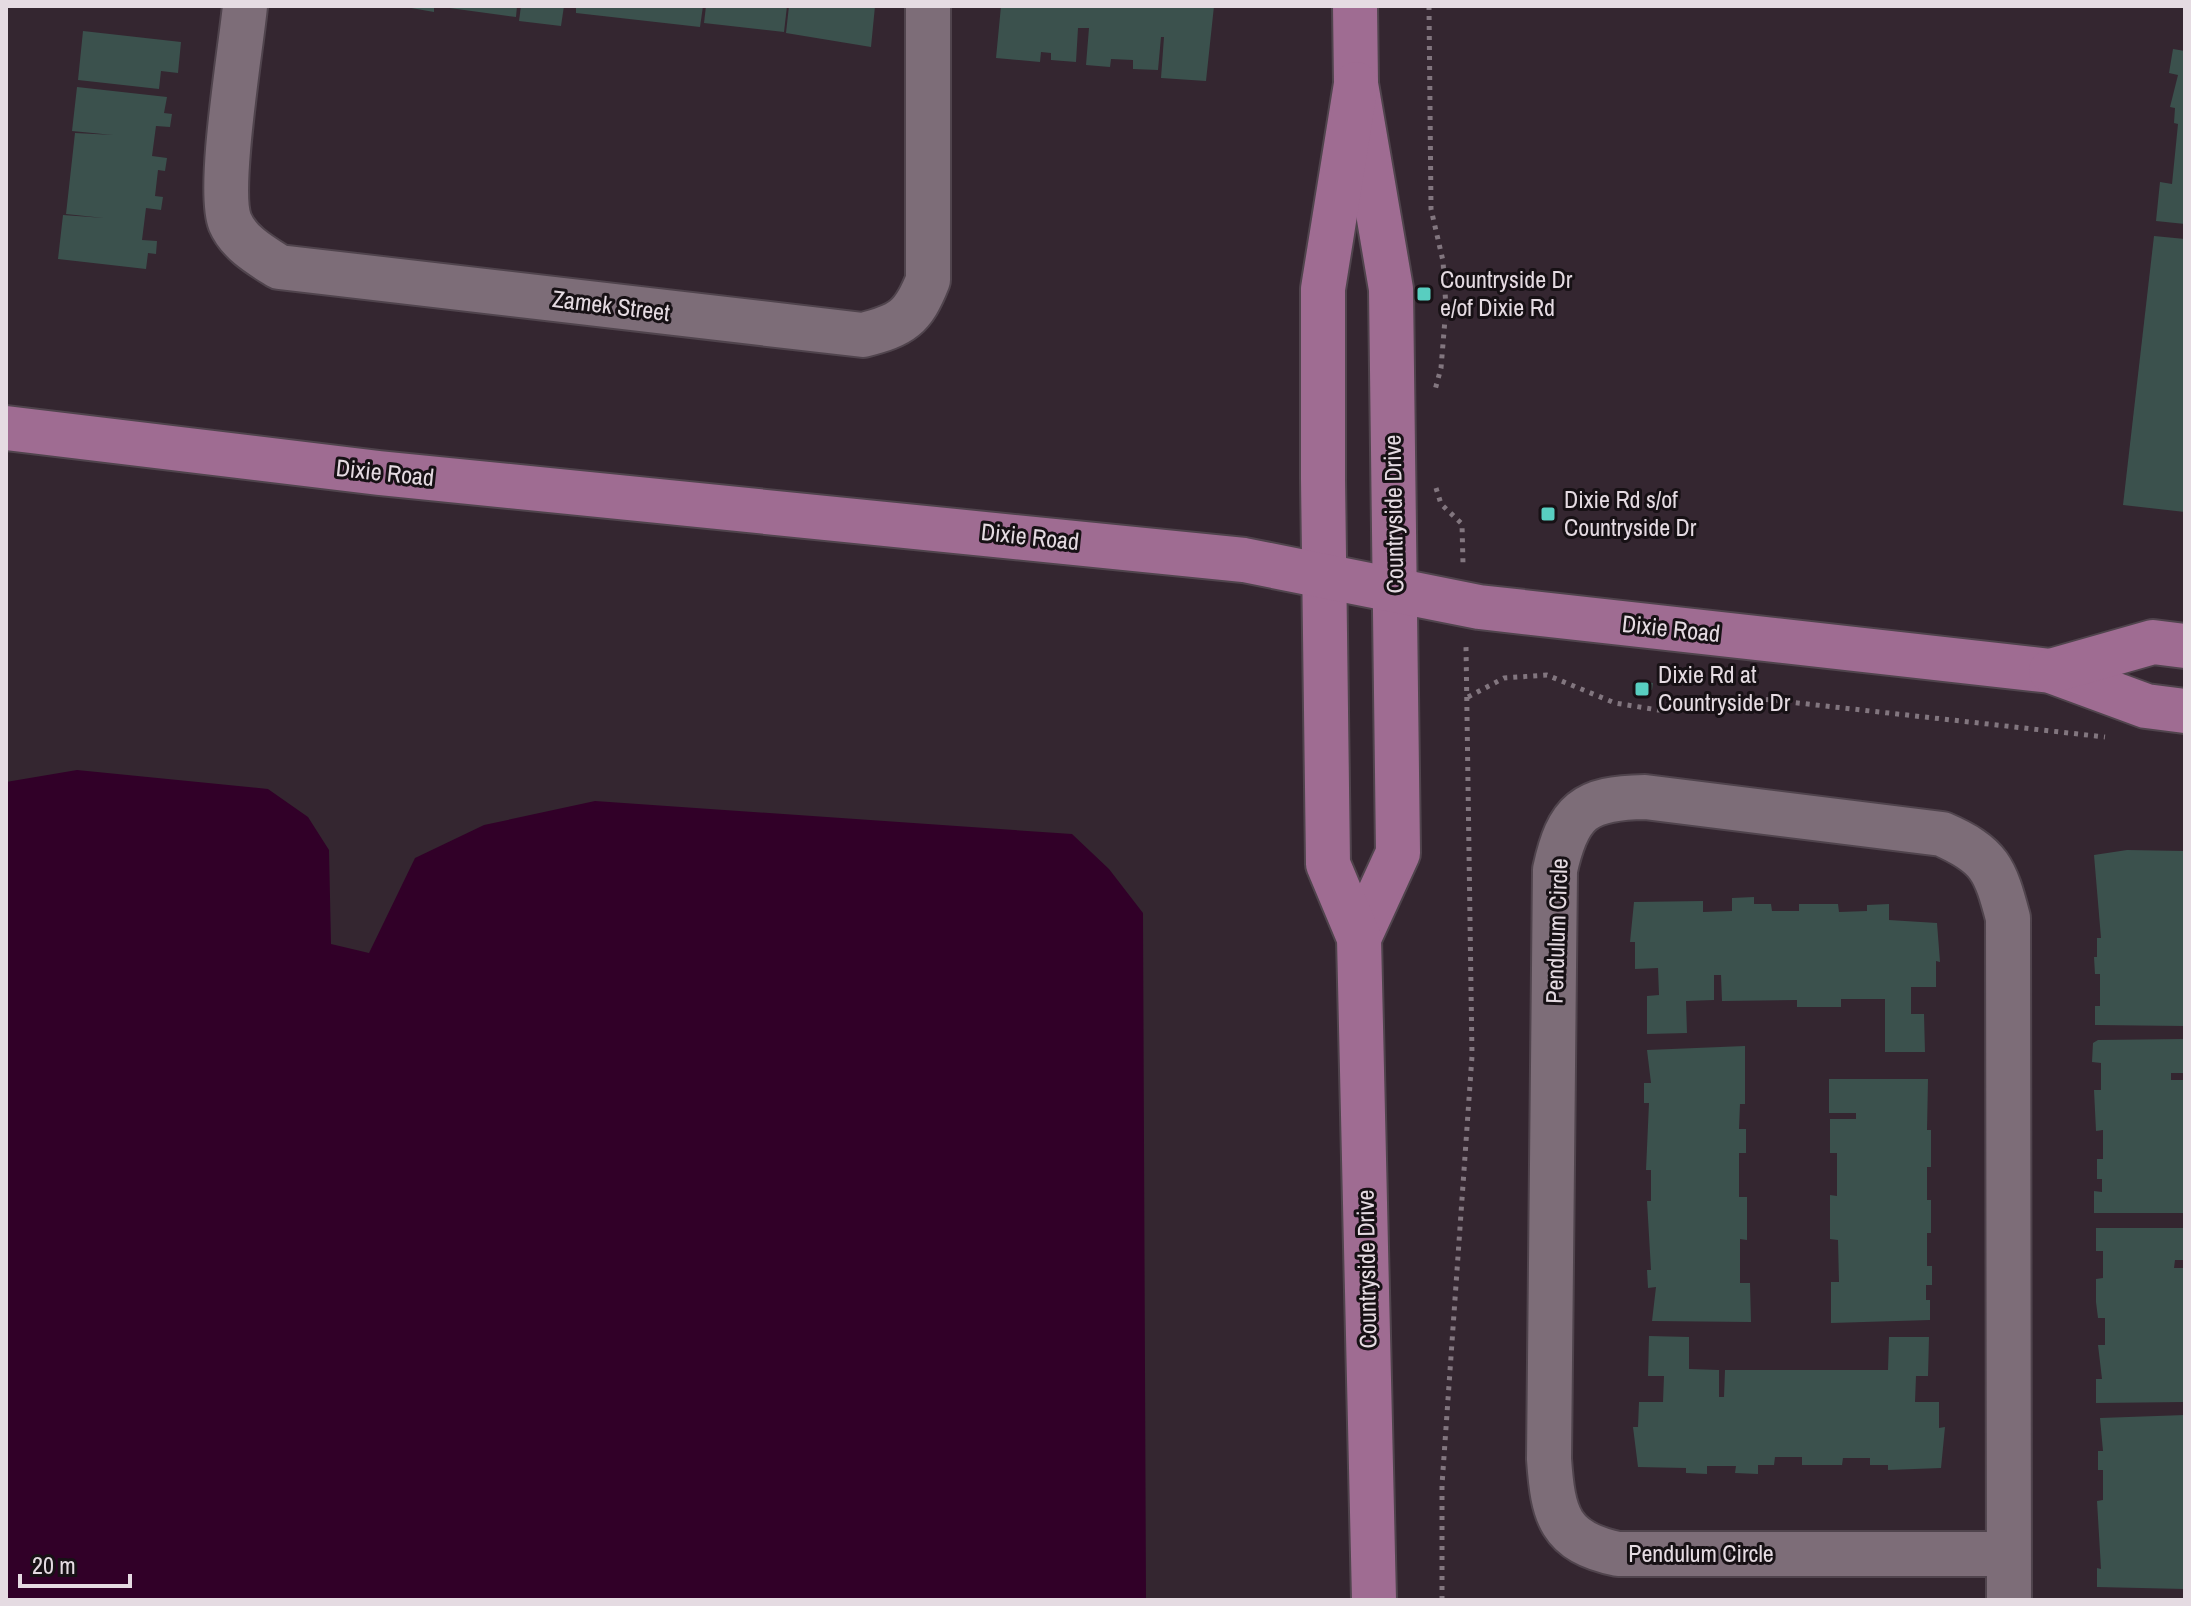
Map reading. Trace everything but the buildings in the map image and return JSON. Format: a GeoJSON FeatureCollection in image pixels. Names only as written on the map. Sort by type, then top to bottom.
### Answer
{"type":"FeatureCollection","features":[{"type":"Feature","properties":{"kind":"main road","name":"Countryside Drive"},"geometry":{"type":"LineString","coordinates":[[1355,6],[1356,84],[1391,289],[1398,853],[1359,938]]}},
{"type":"Feature","properties":{"kind":"main road","name":"Countryside Drive"},"geometry":{"type":"LineString","coordinates":[[1356,84],[1323,289],[1328,864],[1359,938],[1374,1600]]}},
{"type":"Feature","properties":{"kind":"main road","name":"Dixie Road"},"geometry":{"type":"LineString","coordinates":[[6,428],[379,473],[1244,560],[1479,607],[2051,671],[2146,706],[2185,711]]}},
{"type":"Feature","properties":{"kind":"main road","name":"Dixie Road"},"geometry":{"type":"LineString","coordinates":[[2051,671],[2153,642],[2185,646]]}},
{"type":"Feature","properties":{"kind":"street","name":"Zamek Street"},"geometry":{"type":"LineString","coordinates":[[245,6],[226,181],[229,221],[249,249],[279,267],[863,335],[892,328],[916,310],[928,280],[928,6]]}},
{"type":"Feature","properties":{"kind":"street","name":"Pendulum Circle"},"geometry":{"type":"LineString","coordinates":[[2007,1554],[1618,1554],[1578,1542],[1554,1508],[1549,1459],[1555,870],[1572,820],[1594,804],[1619,797],[1645,797],[1942,834],[1969,846],[1988,861],[1998,880],[2008,918],[2009,1600]]}},
{"type":"Feature","properties":{"kind":"path"},"geometry":{"type":"LineString","coordinates":[[1429,6],[1431,209],[1443,261],[1446,307],[1441,368],[1431,403]]}},
{"type":"Feature","properties":{"kind":"path"},"geometry":{"type":"LineString","coordinates":[[1435,481],[1441,504],[1462,524]]}},
{"type":"Feature","properties":{"kind":"path"},"geometry":{"type":"LineString","coordinates":[[1442,1600],[1442,1485],[1472,1056],[1468,697],[1504,678],[1547,675],[1615,703],[1658,710],[1744,697],[2060,732]]}},
{"type":"Feature","properties":{"kind":"shaded area"},"geometry":{"type":"Polygon","coordinates":[[[77,770],[268,789],[308,817],[329,850],[331,944],[369,953],[415,858],[484,825],[595,801],[1072,834],[1109,869],[1143,913],[1146,1600],[6,1600],[6,782],[77,770]]]}},
{"type":"Feature","properties":{"kind":"place","name":"Countryside Dr e/of Dixie Rd"},"geometry":{"type":"Point","coordinates":[1424,294]}},
{"type":"Feature","properties":{"kind":"place","name":"Dixie Rd s/of Countryside Dr"},"geometry":{"type":"Point","coordinates":[1548,514]}},
{"type":"Feature","properties":{"kind":"place","name":"Dixie Rd at Countryside Dr"},"geometry":{"type":"Point","coordinates":[1642,689]}}]}
